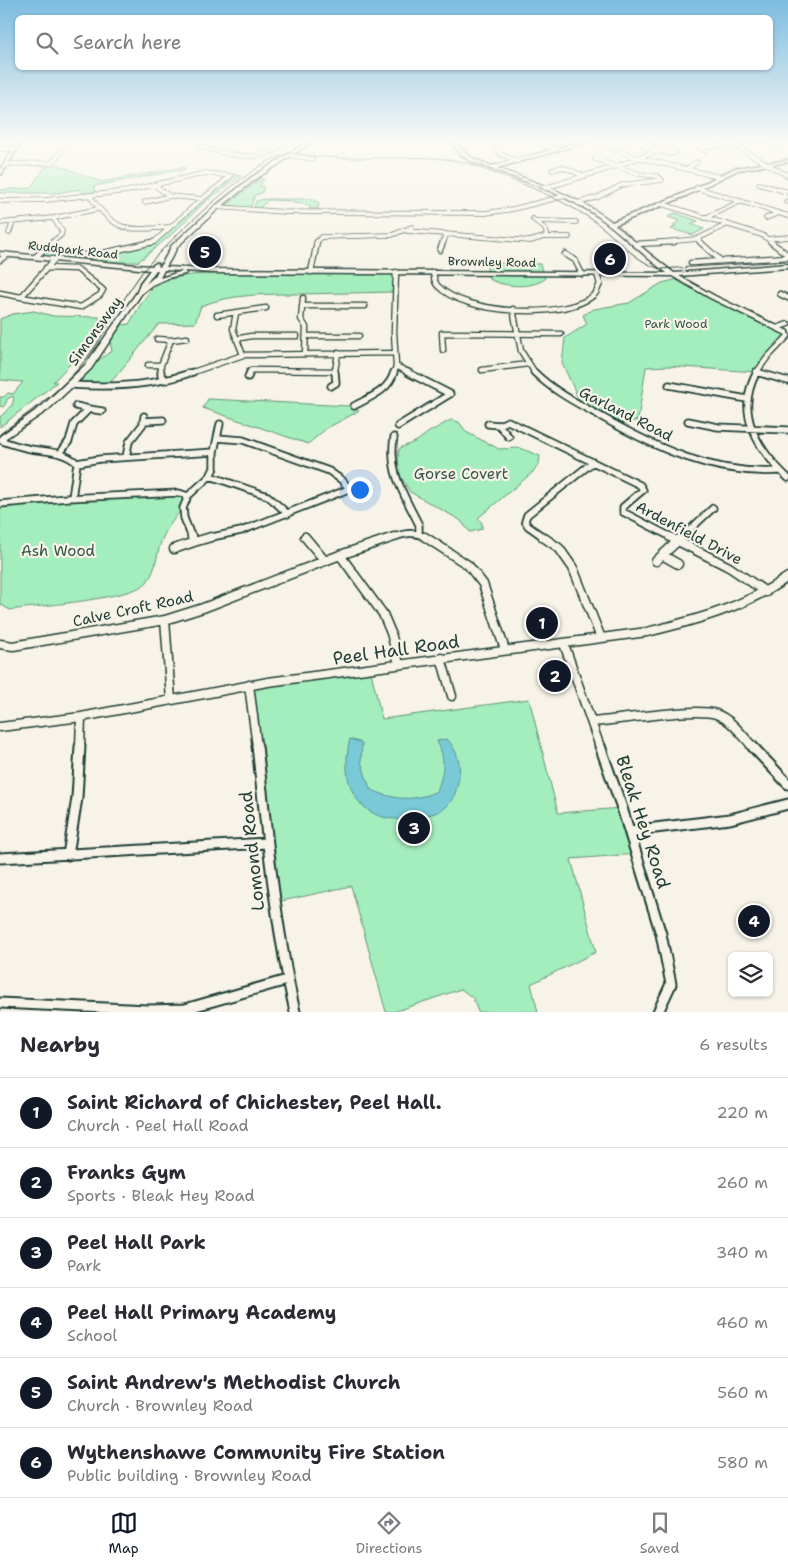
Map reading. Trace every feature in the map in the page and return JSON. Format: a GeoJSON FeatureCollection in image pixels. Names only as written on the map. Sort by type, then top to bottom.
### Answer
{"type":"FeatureCollection","features":[{"type":"Feature","properties":{"kind":"street"},"geometry":{"type":"LineString","coordinates":[[0,200],[90,196],[139,188]]}},
{"type":"Feature","properties":{"kind":"street"},"geometry":{"type":"LineString","coordinates":[[159,188],[170,196]]}},
{"type":"Feature","properties":{"kind":"street"},"geometry":{"type":"LineString","coordinates":[[46,249],[90,256],[154,242],[216,188]]}},
{"type":"Feature","properties":{"kind":"street","name":"Simonsway"},"geometry":{"type":"LineString","coordinates":[[0,440],[45,408],[71,385],[88,367],[142,289],[153,268],[216,207],[241,188]]}},
{"type":"Feature","properties":{"kind":"street"},"geometry":{"type":"LineString","coordinates":[[547,188],[578,203],[612,224],[646,256],[673,274],[788,335],[756,372],[747,398],[751,428],[761,450],[779,471],[788,478]]}},
{"type":"Feature","properties":{"kind":"street"},"geometry":{"type":"LineString","coordinates":[[578,203],[598,197],[612,188]]}},
{"type":"Feature","properties":{"kind":"street"},"geometry":{"type":"LineString","coordinates":[[612,224],[697,188]]}},
{"type":"Feature","properties":{"kind":"street"},"geometry":{"type":"LineString","coordinates":[[698,188],[788,216]]}},
{"type":"Feature","properties":{"kind":"street"},"geometry":{"type":"LineString","coordinates":[[774,188],[788,192]]}},
{"type":"Feature","properties":{"kind":"street"},"geometry":{"type":"LineString","coordinates":[[90,196],[109,222],[118,227],[130,229],[170,227]]}},
{"type":"Feature","properties":{"kind":"street"},"geometry":{"type":"LineString","coordinates":[[145,202],[170,196],[202,199]]}},
{"type":"Feature","properties":{"kind":"street"},"geometry":{"type":"LineString","coordinates":[[216,207],[285,212],[413,215],[495,212],[565,196]]}},
{"type":"Feature","properties":{"kind":"street"},"geometry":{"type":"LineString","coordinates":[[705,218],[741,201]]}},
{"type":"Feature","properties":{"kind":"street"},"geometry":{"type":"LineString","coordinates":[[662,204],[726,225],[755,232],[768,239],[788,256]]}},
{"type":"Feature","properties":{"kind":"street"},"geometry":{"type":"LineString","coordinates":[[0,223],[53,218],[98,209]]}},
{"type":"Feature","properties":{"kind":"street"},"geometry":{"type":"LineString","coordinates":[[766,218],[779,212]]}},
{"type":"Feature","properties":{"kind":"street"},"geometry":{"type":"LineString","coordinates":[[35,257],[61,235],[62,231],[53,218]]}},
{"type":"Feature","properties":{"kind":"street"},"geometry":{"type":"LineString","coordinates":[[544,238],[547,234],[545,229],[535,220],[576,222]]}},
{"type":"Feature","properties":{"kind":"street"},"geometry":{"type":"LineString","coordinates":[[10,233],[12,222]]}},
{"type":"Feature","properties":{"kind":"street"},"geometry":{"type":"LineString","coordinates":[[634,244],[660,244],[697,240],[726,225]]}},
{"type":"Feature","properties":{"kind":"street"},"geometry":{"type":"LineString","coordinates":[[407,231],[412,227]]}},
{"type":"Feature","properties":{"kind":"street"},"geometry":{"type":"LineString","coordinates":[[311,272],[317,240],[321,237],[390,235],[407,231],[446,236],[519,241],[569,237]]}},
{"type":"Feature","properties":{"kind":"street"},"geometry":{"type":"LineString","coordinates":[[440,250],[446,236]]}},
{"type":"Feature","properties":{"kind":"street"},"geometry":{"type":"LineString","coordinates":[[768,239],[788,237]]}},
{"type":"Feature","properties":{"kind":"street"},"geometry":{"type":"LineString","coordinates":[[697,240],[721,261]]}},
{"type":"Feature","properties":{"kind":"street","name":"Simonsway"},"geometry":{"type":"LineString","coordinates":[[142,289],[154,281],[175,246]]}},
{"type":"Feature","properties":{"kind":"street"},"geometry":{"type":"LineString","coordinates":[[172,253],[175,264],[196,271]]}},
{"type":"Feature","properties":{"kind":"street","name":"Ruddpark Road"},"geometry":{"type":"LineString","coordinates":[[0,254],[196,271]]}},
{"type":"Feature","properties":{"kind":"street"},"geometry":{"type":"LineString","coordinates":[[565,254],[574,260],[582,274]]}},
{"type":"Feature","properties":{"kind":"street"},"geometry":{"type":"LineString","coordinates":[[0,260],[7,255]]}},
{"type":"Feature","properties":{"kind":"street"},"geometry":{"type":"LineString","coordinates":[[691,264],[788,256]]}},
{"type":"Feature","properties":{"kind":"street"},"geometry":{"type":"LineString","coordinates":[[21,297],[54,260]]}},
{"type":"Feature","properties":{"kind":"street","name":"Brownley Road"},"geometry":{"type":"LineString","coordinates":[[196,271],[673,274],[788,266]]}},
{"type":"Feature","properties":{"kind":"street"},"geometry":{"type":"LineString","coordinates":[[0,293],[81,307],[102,292],[102,288],[81,270],[46,268]]}},
{"type":"Feature","properties":{"kind":"street"},"geometry":{"type":"LineString","coordinates":[[142,289],[166,277],[196,271]]}},
{"type":"Feature","properties":{"kind":"street"},"geometry":{"type":"LineString","coordinates":[[354,406],[382,391],[392,380],[396,366],[394,353],[396,272]]}},
{"type":"Feature","properties":{"kind":"street"},"geometry":{"type":"LineString","coordinates":[[433,272],[437,286],[456,298],[475,304],[513,310],[550,309],[571,306],[586,300],[595,294],[600,284],[597,274]]}},
{"type":"Feature","properties":{"kind":"street"},"geometry":{"type":"LineString","coordinates":[[780,294],[788,298]]}},
{"type":"Feature","properties":{"kind":"street"},"geometry":{"type":"LineString","coordinates":[[0,299],[9,295]]}},
{"type":"Feature","properties":{"kind":"street"},"geometry":{"type":"LineString","coordinates":[[303,298],[301,319],[306,327],[305,354]]}},
{"type":"Feature","properties":{"kind":"street"},"geometry":{"type":"LineString","coordinates":[[302,306],[364,306]]}},
{"type":"Feature","properties":{"kind":"street"},"geometry":{"type":"LineString","coordinates":[[217,314],[266,308]]}},
{"type":"Feature","properties":{"kind":"street","name":"Garland Road"},"geometry":{"type":"LineString","coordinates":[[513,310],[522,354],[528,364],[544,381],[558,392],[653,444],[677,454],[716,466],[757,471],[779,471]]}},
{"type":"Feature","properties":{"kind":"street"},"geometry":{"type":"LineString","coordinates":[[236,313],[232,320],[232,330],[243,355]]}},
{"type":"Feature","properties":{"kind":"street"},"geometry":{"type":"LineString","coordinates":[[777,328],[788,324]]}},
{"type":"Feature","properties":{"kind":"street"},"geometry":{"type":"LineString","coordinates":[[443,350],[442,333],[561,334]]}},
{"type":"Feature","properties":{"kind":"street"},"geometry":{"type":"LineString","coordinates":[[236,339],[251,336],[297,336]]}},
{"type":"Feature","properties":{"kind":"street"},"geometry":{"type":"LineString","coordinates":[[307,336],[359,336]]}},
{"type":"Feature","properties":{"kind":"street"},"geometry":{"type":"LineString","coordinates":[[157,339],[187,338]]}},
{"type":"Feature","properties":{"kind":"street"},"geometry":{"type":"LineString","coordinates":[[167,380],[160,376],[161,365],[170,340]]}},
{"type":"Feature","properties":{"kind":"street"},"geometry":{"type":"LineString","coordinates":[[331,386],[336,383],[335,371],[338,353]]}},
{"type":"Feature","properties":{"kind":"street"},"geometry":{"type":"LineString","coordinates":[[71,385],[103,388],[167,380],[219,361],[243,355],[394,353]]}},
{"type":"Feature","properties":{"kind":"street"},"geometry":{"type":"LineString","coordinates":[[482,370],[528,364]]}},
{"type":"Feature","properties":{"kind":"street"},"geometry":{"type":"LineString","coordinates":[[148,365],[161,365]]}},
{"type":"Feature","properties":{"kind":"street"},"geometry":{"type":"LineString","coordinates":[[396,366],[450,394],[398,426]]}},
{"type":"Feature","properties":{"kind":"street"},"geometry":{"type":"LineString","coordinates":[[248,377],[251,370],[335,371]]}},
{"type":"Feature","properties":{"kind":"street"},"geometry":{"type":"LineString","coordinates":[[756,372],[788,382]]}},
{"type":"Feature","properties":{"kind":"street"},"geometry":{"type":"LineString","coordinates":[[669,385],[747,398]]}},
{"type":"Feature","properties":{"kind":"street"},"geometry":{"type":"LineString","coordinates":[[76,406],[102,411]]}},
{"type":"Feature","properties":{"kind":"street"},"geometry":{"type":"LineString","coordinates":[[61,452],[69,441],[74,424],[89,409]]}},
{"type":"Feature","properties":{"kind":"street"},"geometry":{"type":"LineString","coordinates":[[126,457],[129,442],[143,419],[163,420]]}},
{"type":"Feature","properties":{"kind":"street","name":"Ardenfield Drive"},"geometry":{"type":"LineString","coordinates":[[500,425],[508,421],[642,488],[641,492],[622,509],[623,512],[729,566],[766,592]]}},
{"type":"Feature","properties":{"kind":"street"},"geometry":{"type":"LineString","coordinates":[[688,421],[718,427],[788,430]]}},
{"type":"Feature","properties":{"kind":"street"},"geometry":{"type":"LineString","coordinates":[[194,542],[184,518],[183,508],[188,496],[210,476],[214,468],[214,452],[220,424]]}},
{"type":"Feature","properties":{"kind":"street"},"geometry":{"type":"LineString","coordinates":[[488,424],[500,425],[509,437]]}},
{"type":"Feature","properties":{"kind":"street"},"geometry":{"type":"LineString","coordinates":[[394,437],[390,452],[394,472],[419,524],[419,533],[468,565],[483,584],[504,650]]}},
{"type":"Feature","properties":{"kind":"street"},"geometry":{"type":"LineString","coordinates":[[174,549],[216,535],[241,531],[349,489],[343,481],[321,468],[258,447],[244,440],[217,438]]}},
{"type":"Feature","properties":{"kind":"street"},"geometry":{"type":"LineString","coordinates":[[0,440],[32,449],[61,452],[71,457],[77,463]]}},
{"type":"Feature","properties":{"kind":"street"},"geometry":{"type":"LineString","coordinates":[[77,463],[126,457],[214,452]]}},
{"type":"Feature","properties":{"kind":"street"},"geometry":{"type":"LineString","coordinates":[[592,462],[527,515],[525,521],[528,526],[559,548],[573,568],[601,638]]}},
{"type":"Feature","properties":{"kind":"street"},"geometry":{"type":"LineString","coordinates":[[72,498],[77,463]]}},
{"type":"Feature","properties":{"kind":"street"},"geometry":{"type":"LineString","coordinates":[[210,476],[268,496],[288,514]]}},
{"type":"Feature","properties":{"kind":"street"},"geometry":{"type":"LineString","coordinates":[[0,504],[72,498],[179,493],[188,496]]}},
{"type":"Feature","properties":{"kind":"street"},"geometry":{"type":"LineString","coordinates":[[656,561],[713,508]]}},
{"type":"Feature","properties":{"kind":"street","name":"Calve Croft Road"},"geometry":{"type":"LineString","coordinates":[[0,644],[13,646],[165,620],[204,608],[340,555],[402,534],[419,533]]}},
{"type":"Feature","properties":{"kind":"street"},"geometry":{"type":"LineString","coordinates":[[305,536],[325,561]]}},
{"type":"Feature","properties":{"kind":"street"},"geometry":{"type":"LineString","coordinates":[[340,555],[383,614],[391,633],[399,664]]}},
{"type":"Feature","properties":{"kind":"street"},"geometry":{"type":"LineString","coordinates":[[662,555],[678,564]]}},
{"type":"Feature","properties":{"kind":"street","name":"Peel Hall Road"},"geometry":{"type":"LineString","coordinates":[[0,727],[81,717],[249,686],[441,658],[564,644],[647,632],[704,618],[766,592],[788,577]]}},
{"type":"Feature","properties":{"kind":"street"},"geometry":{"type":"LineString","coordinates":[[165,620],[171,700]]}},
{"type":"Feature","properties":{"kind":"street","name":"Bleak Hey Road"},"geometry":{"type":"LineString","coordinates":[[564,644],[630,831],[661,934],[671,984],[658,1012]]}},
{"type":"Feature","properties":{"kind":"street"},"geometry":{"type":"LineString","coordinates":[[441,658],[452,696]]}},
{"type":"Feature","properties":{"kind":"street","name":"Lomond Road"},"geometry":{"type":"LineString","coordinates":[[249,686],[273,903],[287,980],[295,1012]]}},
{"type":"Feature","properties":{"kind":"street"},"geometry":{"type":"LineString","coordinates":[[593,722],[696,712],[715,714],[731,723],[788,784]]}},
{"type":"Feature","properties":{"kind":"street"},"geometry":{"type":"LineString","coordinates":[[68,855],[77,798],[81,717]]}},
{"type":"Feature","properties":{"kind":"street"},"geometry":{"type":"LineString","coordinates":[[630,831],[738,819],[762,814],[788,804]]}},
{"type":"Feature","properties":{"kind":"street"},"geometry":{"type":"LineString","coordinates":[[0,858],[267,843]]}},
{"type":"Feature","properties":{"kind":"street"},"geometry":{"type":"LineString","coordinates":[[0,1003],[148,1011],[184,1009],[287,980]]}},
{"type":"Feature","properties":{"kind":"green space"},"geometry":{"type":"Polygon","coordinates":[[[94,188],[96,195],[86,196],[80,189],[57,193],[0,193],[0,190],[94,188]]]}},
{"type":"Feature","properties":{"kind":"green space"},"geometry":{"type":"Polygon","coordinates":[[[218,188],[224,188],[205,202],[172,234],[138,262],[102,262],[41,257],[47,251],[87,257],[153,243],[218,188]]]}},
{"type":"Feature","properties":{"kind":"green space"},"geometry":{"type":"Polygon","coordinates":[[[249,188],[264,188],[262,193],[255,195],[250,208],[227,205],[249,188]]]}},
{"type":"Feature","properties":{"kind":"green space"},"geometry":{"type":"Polygon","coordinates":[[[264,199],[312,199],[319,203],[318,209],[310,209],[309,205],[293,203],[292,201],[268,200],[259,209],[254,208],[256,201],[264,199]]]}},
{"type":"Feature","properties":{"kind":"green space"},"geometry":{"type":"Polygon","coordinates":[[[675,213],[698,221],[691,224],[704,229],[693,235],[671,229],[676,226],[673,225],[680,221],[668,217],[675,213]]]}},
{"type":"Feature","properties":{"kind":"green space"},"geometry":{"type":"Polygon","coordinates":[[[486,263],[540,264],[545,279],[525,286],[502,284],[489,279],[486,263]]]}},
{"type":"Feature","properties":{"kind":"green space"},"geometry":{"type":"Polygon","coordinates":[[[233,272],[396,272],[395,292],[274,294],[224,299],[201,306],[195,323],[159,324],[106,388],[80,383],[86,373],[102,357],[112,351],[110,342],[122,325],[129,324],[154,287],[174,278],[233,272]]]}},
{"type":"Feature","properties":{"kind":"green space","name":"Park Wood"},"geometry":{"type":"Polygon","coordinates":[[[678,279],[788,334],[756,372],[668,366],[646,367],[638,420],[623,424],[614,423],[581,404],[562,363],[565,338],[587,324],[583,315],[594,309],[629,303],[662,283],[678,279]]]}},
{"type":"Feature","properties":{"kind":"green space"},"geometry":{"type":"Polygon","coordinates":[[[34,311],[53,316],[99,317],[100,320],[86,345],[53,382],[57,382],[0,427],[0,417],[10,408],[14,399],[13,396],[7,399],[3,407],[0,406],[0,397],[4,397],[8,393],[13,394],[23,382],[0,380],[0,319],[13,314],[34,311]]]}},
{"type":"Feature","properties":{"kind":"green space"},"geometry":{"type":"Polygon","coordinates":[[[208,399],[349,406],[359,411],[327,428],[308,444],[203,408],[208,399]]]}},
{"type":"Feature","properties":{"kind":"green space","name":"Gorse Covert"},"geometry":{"type":"Polygon","coordinates":[[[451,420],[459,422],[466,432],[499,449],[520,448],[540,456],[539,463],[533,472],[478,518],[482,523],[482,529],[470,532],[460,520],[410,492],[398,472],[400,448],[417,441],[451,420]]]}},
{"type":"Feature","properties":{"kind":"green space","name":"Ash Wood"},"geometry":{"type":"Polygon","coordinates":[[[160,494],[188,496],[164,535],[151,577],[147,582],[138,588],[124,593],[61,604],[10,610],[0,604],[0,504],[160,494]]]}},
{"type":"Feature","properties":{"kind":"green space"},"geometry":{"type":"Polygon","coordinates":[[[370,668],[382,719],[529,699],[558,813],[622,808],[637,854],[571,859],[596,952],[531,984],[538,1012],[478,1012],[473,998],[461,989],[394,1012],[386,1012],[351,886],[273,903],[249,685],[370,668]]]}},
{"type":"Feature","properties":{"kind":"water"},"geometry":{"type":"Polygon","coordinates":[[[350,739],[362,743],[361,761],[370,789],[387,796],[412,798],[437,791],[443,760],[437,741],[447,739],[456,752],[459,767],[459,777],[452,799],[442,810],[420,817],[401,819],[384,817],[370,812],[352,790],[348,775],[347,758],[350,739]]]}},
{"type":"Feature","properties":{"kind":"tram line"},"geometry":{"type":"LineString","coordinates":[[0,434],[50,396],[78,369],[141,274],[187,225],[230,188]]}},
{"type":"Feature","properties":{"kind":"tram line"},"geometry":{"type":"LineString","coordinates":[[533,188],[588,217],[631,253],[660,269],[788,261]]}},
{"type":"Feature","properties":{"kind":"place","name":"Saint Andrew's Methodist Church"},"geometry":{"type":"Point","coordinates":[205,252]}},
{"type":"Feature","properties":{"kind":"place","name":"Wythenshawe Community Fire Station"},"geometry":{"type":"Point","coordinates":[610,259]}},
{"type":"Feature","properties":{"kind":"place","name":"Saint Richard of Chichester, Peel Hall."},"geometry":{"type":"Point","coordinates":[542,623]}},
{"type":"Feature","properties":{"kind":"place","name":"Franks Gym"},"geometry":{"type":"Point","coordinates":[555,676]}},
{"type":"Feature","properties":{"kind":"place","name":"Peel Hall Park"},"geometry":{"type":"Point","coordinates":[414,828]}},
{"type":"Feature","properties":{"kind":"place","name":"Peel Hall Primary Academy"},"geometry":{"type":"Point","coordinates":[754,921]}}]}
